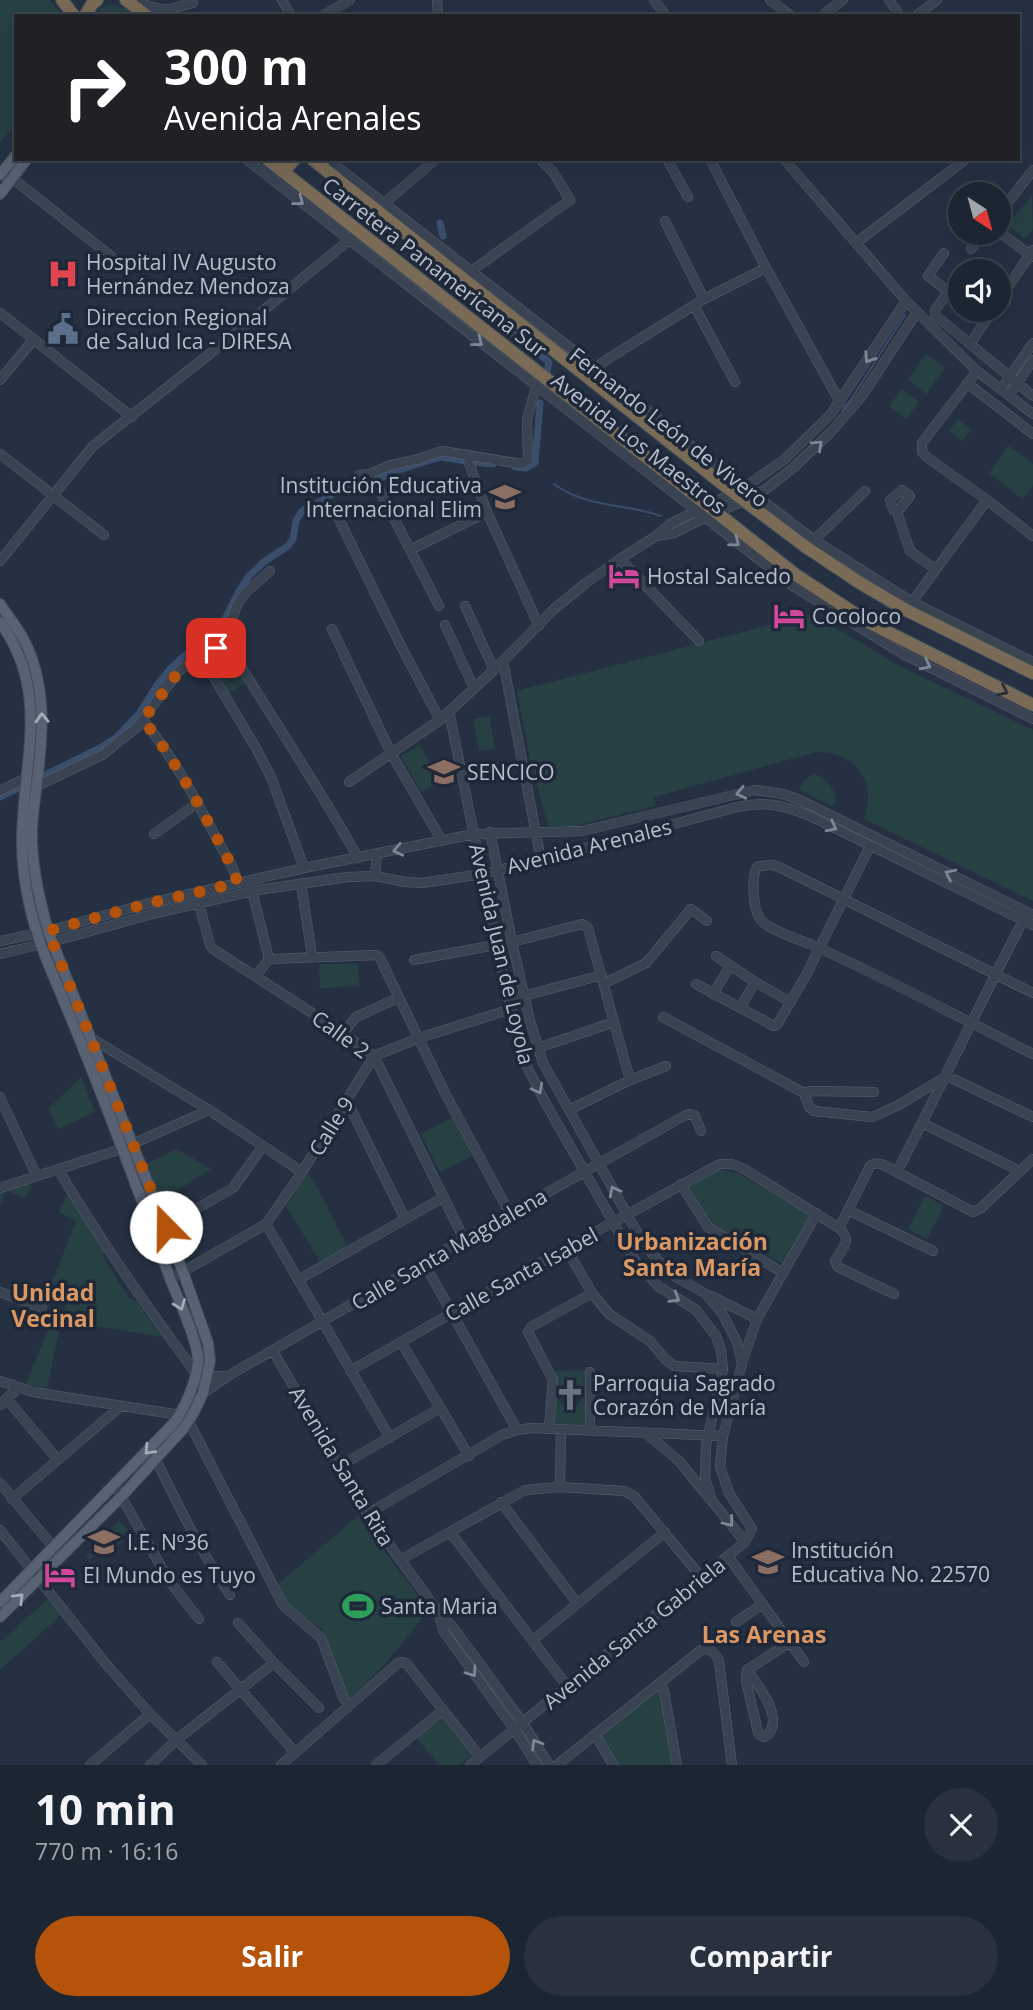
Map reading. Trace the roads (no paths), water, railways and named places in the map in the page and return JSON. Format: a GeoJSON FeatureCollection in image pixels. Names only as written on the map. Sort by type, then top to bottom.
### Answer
{"type":"FeatureCollection","features":[{"type":"Feature","properties":{"kind":"highway"},"geometry":{"type":"LineString","coordinates":[[86,14],[97,0]]}},
{"type":"Feature","properties":{"kind":"highway"},"geometry":{"type":"LineString","coordinates":[[126,0],[144,14]]}},
{"type":"Feature","properties":{"kind":"highway","name":"Carretera Panamericana Sur"},"geometry":{"type":"LineString","coordinates":[[269,161],[354,236],[532,369],[541,384],[706,512],[868,622],[1033,705]]}},
{"type":"Feature","properties":{"kind":"highway"},"geometry":{"type":"LineString","coordinates":[[283,172],[293,161]]}},
{"type":"Feature","properties":{"kind":"highway","name":"Carretera Panamericana Sur"},"geometry":{"type":"LineString","coordinates":[[315,161],[380,207],[434,256],[464,273],[591,372],[806,547],[888,600],[1033,673]]}},
{"type":"Feature","properties":{"kind":"main road"},"geometry":{"type":"LineString","coordinates":[[0,194],[4,173],[14,158]]}},
{"type":"Feature","properties":{"kind":"main road"},"geometry":{"type":"LineString","coordinates":[[4,173],[24,161]]}},
{"type":"Feature","properties":{"kind":"main road"},"geometry":{"type":"LineString","coordinates":[[0,604],[23,637],[40,688],[43,732],[34,808],[33,849],[44,938]]}},
{"type":"Feature","properties":{"kind":"main road"},"geometry":{"type":"LineString","coordinates":[[0,622],[18,652],[31,705],[32,735],[26,779],[22,854],[44,938],[166,1227],[208,1343],[210,1362],[203,1393],[156,1461],[121,1497],[36,1574],[0,1602]]}},
{"type":"Feature","properties":{"kind":"main road"},"geometry":{"type":"LineString","coordinates":[[0,1617],[54,1548],[185,1418],[198,1364],[195,1348],[121,1149],[86,1040]]}},
{"type":"Feature","properties":{"kind":"street"},"geometry":{"type":"LineString","coordinates":[[126,0],[162,9],[195,1]]}},
{"type":"Feature","properties":{"kind":"street"},"geometry":{"type":"LineString","coordinates":[[326,14],[350,0]]}},
{"type":"Feature","properties":{"kind":"street"},"geometry":{"type":"LineString","coordinates":[[654,0],[661,14]]}},
{"type":"Feature","properties":{"kind":"street"},"geometry":{"type":"LineString","coordinates":[[825,13],[844,0]]}},
{"type":"Feature","properties":{"kind":"street"},"geometry":{"type":"LineString","coordinates":[[919,14],[937,0]]}},
{"type":"Feature","properties":{"kind":"street"},"geometry":{"type":"LineString","coordinates":[[180,14],[195,1]]}},
{"type":"Feature","properties":{"kind":"street"},"geometry":{"type":"LineString","coordinates":[[773,1],[789,14]]}},
{"type":"Feature","properties":{"kind":"street","name":"Avenida Los Maestros"},"geometry":{"type":"LineString","coordinates":[[249,161],[354,236],[541,384]]}},
{"type":"Feature","properties":{"kind":"street"},"geometry":{"type":"LineString","coordinates":[[329,161],[380,207],[464,273],[570,200],[553,172],[542,161]]}},
{"type":"Feature","properties":{"kind":"street"},"geometry":{"type":"LineString","coordinates":[[380,207],[434,161]]}},
{"type":"Feature","properties":{"kind":"street"},"geometry":{"type":"LineString","coordinates":[[668,161],[688,197]]}},
{"type":"Feature","properties":{"kind":"street"},"geometry":{"type":"LineString","coordinates":[[715,161],[766,268],[840,402]]}},
{"type":"Feature","properties":{"kind":"street"},"geometry":{"type":"LineString","coordinates":[[786,161],[906,301],[977,371],[1033,414]]}},
{"type":"Feature","properties":{"kind":"street"},"geometry":{"type":"LineString","coordinates":[[856,243],[963,161]]}},
{"type":"Feature","properties":{"kind":"street"},"geometry":{"type":"LineString","coordinates":[[1012,197],[1033,170]]}},
{"type":"Feature","properties":{"kind":"street"},"geometry":{"type":"LineString","coordinates":[[4,173],[127,269]]}},
{"type":"Feature","properties":{"kind":"street"},"geometry":{"type":"LineString","coordinates":[[665,221],[704,299]]}},
{"type":"Feature","properties":{"kind":"street"},"geometry":{"type":"LineString","coordinates":[[0,561],[93,446],[354,236]]}},
{"type":"Feature","properties":{"kind":"street"},"geometry":{"type":"LineString","coordinates":[[1011,283],[1032,254],[1012,241]]}},
{"type":"Feature","properties":{"kind":"street"},"geometry":{"type":"LineString","coordinates":[[971,249],[974,245]]}},
{"type":"Feature","properties":{"kind":"street"},"geometry":{"type":"LineString","coordinates":[[944,253],[928,276],[948,292],[933,312],[1033,396]]}},
{"type":"Feature","properties":{"kind":"street"},"geometry":{"type":"LineString","coordinates":[[591,372],[704,299],[766,268]]}},
{"type":"Feature","properties":{"kind":"street"},"geometry":{"type":"LineString","coordinates":[[744,494],[816,430],[840,402],[906,301]]}},
{"type":"Feature","properties":{"kind":"street"},"geometry":{"type":"LineString","coordinates":[[694,305],[735,382]]}},
{"type":"Feature","properties":{"kind":"street"},"geometry":{"type":"LineString","coordinates":[[349,782],[440,720],[574,593],[620,559],[670,524],[706,512],[793,468],[830,433],[862,396],[917,312]]}},
{"type":"Feature","properties":{"kind":"street"},"geometry":{"type":"LineString","coordinates":[[0,313],[132,417]]}},
{"type":"Feature","properties":{"kind":"street"},"geometry":{"type":"LineString","coordinates":[[970,344],[985,322]]}},
{"type":"Feature","properties":{"kind":"street"},"geometry":{"type":"LineString","coordinates":[[0,380],[34,339]]}},
{"type":"Feature","properties":{"kind":"street"},"geometry":{"type":"LineString","coordinates":[[1013,381],[1033,343]]}},
{"type":"Feature","properties":{"kind":"street"},"geometry":{"type":"LineString","coordinates":[[1005,392],[1033,360]]}},
{"type":"Feature","properties":{"kind":"street"},"geometry":{"type":"LineString","coordinates":[[977,371],[922,443],[925,456],[1033,536]]}},
{"type":"Feature","properties":{"kind":"street"},"geometry":{"type":"LineString","coordinates":[[967,383],[1033,434]]}},
{"type":"Feature","properties":{"kind":"street"},"geometry":{"type":"LineString","coordinates":[[359,475],[442,452],[521,464],[528,460],[527,420],[541,384]]}},
{"type":"Feature","properties":{"kind":"street"},"geometry":{"type":"LineString","coordinates":[[0,454],[104,535]]}},
{"type":"Feature","properties":{"kind":"street"},"geometry":{"type":"LineString","coordinates":[[468,455],[487,512],[539,626]]}},
{"type":"Feature","properties":{"kind":"street"},"geometry":{"type":"LineString","coordinates":[[785,459],[793,468]]}},
{"type":"Feature","properties":{"kind":"street"},"geometry":{"type":"LineString","coordinates":[[377,485],[439,606]]}},
{"type":"Feature","properties":{"kind":"street"},"geometry":{"type":"LineString","coordinates":[[814,540],[865,491]]}},
{"type":"Feature","properties":{"kind":"street","name":"Fernando León de Vivero"},"geometry":{"type":"LineString","coordinates":[[744,494],[912,602],[1033,662]]}},
{"type":"Feature","properties":{"kind":"street"},"geometry":{"type":"LineString","coordinates":[[912,602],[987,500]]}},
{"type":"Feature","properties":{"kind":"street"},"geometry":{"type":"LineString","coordinates":[[333,507],[440,720]]}},
{"type":"Feature","properties":{"kind":"street"},"geometry":{"type":"LineString","coordinates":[[410,550],[487,512]]}},
{"type":"Feature","properties":{"kind":"street","name":"Avenida Los Maestros"},"geometry":{"type":"LineString","coordinates":[[706,512],[793,586],[852,624],[903,654],[1033,719]]}},
{"type":"Feature","properties":{"kind":"street"},"geometry":{"type":"LineString","coordinates":[[897,512],[910,551],[934,569]]}},
{"type":"Feature","properties":{"kind":"street"},"geometry":{"type":"LineString","coordinates":[[620,559],[699,641]]}},
{"type":"Feature","properties":{"kind":"street"},"geometry":{"type":"LineString","coordinates":[[37,786],[115,746],[143,720],[174,675],[225,640],[238,603],[270,571]]}},
{"type":"Feature","properties":{"kind":"street"},"geometry":{"type":"LineString","coordinates":[[465,606],[494,670]]}},
{"type":"Feature","properties":{"kind":"street"},"geometry":{"type":"LineString","coordinates":[[445,625],[474,688]]}},
{"type":"Feature","properties":{"kind":"street"},"geometry":{"type":"LineString","coordinates":[[331,629],[391,753],[442,841]]}},
{"type":"Feature","properties":{"kind":"street"},"geometry":{"type":"LineString","coordinates":[[225,640],[326,800],[358,858]]}},
{"type":"Feature","properties":{"kind":"street"},"geometry":{"type":"LineString","coordinates":[[201,656],[271,777],[304,868]]}},
{"type":"Feature","properties":{"kind":"street"},"geometry":{"type":"LineString","coordinates":[[503,661],[541,860]]}},
{"type":"Feature","properties":{"kind":"street","name":"Avenida Juan de Loyola"},"geometry":{"type":"LineString","coordinates":[[449,711],[496,944],[521,1050],[529,1072],[626,1248],[642,1270],[669,1295],[696,1310],[716,1336],[723,1369],[707,1437],[704,1468],[712,1501],[745,1542]]}},
{"type":"Feature","properties":{"kind":"street"},"geometry":{"type":"LineString","coordinates":[[143,720],[171,756],[235,874],[237,883]]}},
{"type":"Feature","properties":{"kind":"street"},"geometry":{"type":"LineString","coordinates":[[0,790],[26,779]]}},
{"type":"Feature","properties":{"kind":"street","name":"Avenida Arenales"},"geometry":{"type":"LineString","coordinates":[[0,954],[146,904],[304,868],[474,834],[582,831],[755,790],[776,792],[808,804],[1028,916],[1033,925]]}},
{"type":"Feature","properties":{"kind":"street"},"geometry":{"type":"LineString","coordinates":[[155,834],[198,803]]}},
{"type":"Feature","properties":{"kind":"street","name":"Avenida Arenales"},"geometry":{"type":"LineString","coordinates":[[0,940],[44,938],[252,891],[301,883],[374,876],[422,883],[482,874],[737,807],[763,803],[808,815],[870,846],[1028,916]]}},
{"type":"Feature","properties":{"kind":"street","name":"Avenida Juan de Loyola"},"geometry":{"type":"LineString","coordinates":[[490,832],[512,942],[543,1063],[643,1243],[656,1260],[674,1276],[706,1294],[722,1313],[733,1332],[742,1364]]}},
{"type":"Feature","properties":{"kind":"street"},"geometry":{"type":"LineString","coordinates":[[696,984],[774,1026],[780,1023],[870,846]]}},
{"type":"Feature","properties":{"kind":"street"},"geometry":{"type":"LineString","coordinates":[[374,876],[376,855]]}},
{"type":"Feature","properties":{"kind":"street"},"geometry":{"type":"LineString","coordinates":[[1033,993],[779,867],[772,864],[757,867],[753,879],[757,913],[765,924],[1033,1054]]}},
{"type":"Feature","properties":{"kind":"street"},"geometry":{"type":"LineString","coordinates":[[301,883],[313,956]]}},
{"type":"Feature","properties":{"kind":"street"},"geometry":{"type":"LineString","coordinates":[[252,891],[269,959]]}},
{"type":"Feature","properties":{"kind":"street","name":"Calle 2"},"geometry":{"type":"LineString","coordinates":[[199,904],[211,947],[257,975],[374,1056],[464,1239]]}},
{"type":"Feature","properties":{"kind":"street"},"geometry":{"type":"LineString","coordinates":[[374,1056],[510,1005],[525,996],[604,979],[646,963],[691,909],[707,921]]}},
{"type":"Feature","properties":{"kind":"street"},"geometry":{"type":"LineString","coordinates":[[897,1172],[947,1076],[995,974],[1028,916]]}},
{"type":"Feature","properties":{"kind":"street"},"geometry":{"type":"LineString","coordinates":[[414,960],[586,925],[604,979],[630,1080]]}},
{"type":"Feature","properties":{"kind":"street"},"geometry":{"type":"LineString","coordinates":[[257,975],[269,959],[377,955],[445,1093],[510,1214]]}},
{"type":"Feature","properties":{"kind":"street"},"geometry":{"type":"LineString","coordinates":[[716,956],[791,1002]]}},
{"type":"Feature","properties":{"kind":"street"},"geometry":{"type":"LineString","coordinates":[[713,993],[730,966]]}},
{"type":"Feature","properties":{"kind":"street"},"geometry":{"type":"LineString","coordinates":[[740,1008],[755,982]]}},
{"type":"Feature","properties":{"kind":"street"},"geometry":{"type":"LineString","coordinates":[[343,1033],[356,1017],[398,998]]}},
{"type":"Feature","properties":{"kind":"street"},"geometry":{"type":"LineString","coordinates":[[663,1017],[804,1093],[874,1092]]}},
{"type":"Feature","properties":{"kind":"street"},"geometry":{"type":"LineString","coordinates":[[538,1048],[614,1022]]}},
{"type":"Feature","properties":{"kind":"street"},"geometry":{"type":"LineString","coordinates":[[86,1040],[209,1110],[302,1172]]}},
{"type":"Feature","properties":{"kind":"street","name":"Calle 9"},"geometry":{"type":"LineString","coordinates":[[170,1279],[266,1224],[302,1172],[374,1056]]}},
{"type":"Feature","properties":{"kind":"street"},"geometry":{"type":"LineString","coordinates":[[569,1110],[630,1080],[666,1066]]}},
{"type":"Feature","properties":{"kind":"street"},"geometry":{"type":"LineString","coordinates":[[804,1093],[808,1107],[814,1111],[872,1118],[947,1076]]}},
{"type":"Feature","properties":{"kind":"street"},"geometry":{"type":"LineString","coordinates":[[947,1076],[1033,1117]]}},
{"type":"Feature","properties":{"kind":"street"},"geometry":{"type":"LineString","coordinates":[[0,1097],[36,1175]]}},
{"type":"Feature","properties":{"kind":"street"},"geometry":{"type":"LineString","coordinates":[[347,1101],[405,1219]]}},
{"type":"Feature","properties":{"kind":"street"},"geometry":{"type":"LineString","coordinates":[[0,1188],[121,1149],[209,1110]]}},
{"type":"Feature","properties":{"kind":"street","name":"Calle Santa Magdalena"},"geometry":{"type":"LineString","coordinates":[[203,1393],[464,1239],[684,1116],[695,1116],[701,1131]]}},
{"type":"Feature","properties":{"kind":"street"},"geometry":{"type":"LineString","coordinates":[[922,1124],[1020,1171]]}},
{"type":"Feature","properties":{"kind":"street"},"geometry":{"type":"LineString","coordinates":[[154,1234],[233,1188],[263,1146]]}},
{"type":"Feature","properties":{"kind":"street"},"geometry":{"type":"LineString","coordinates":[[894,1294],[838,1267],[835,1261],[847,1239],[846,1234],[839,1228],[870,1166],[878,1162],[973,1212],[981,1208],[1033,1159]]}},
{"type":"Feature","properties":{"kind":"street","name":"Calle Santa Isabel"},"geometry":{"type":"LineString","coordinates":[[350,1371],[713,1166],[732,1164],[744,1169],[839,1228]]}},
{"type":"Feature","properties":{"kind":"street"},"geometry":{"type":"LineString","coordinates":[[58,1169],[142,1302],[195,1372],[208,1376],[228,1376]]}},
{"type":"Feature","properties":{"kind":"street"},"geometry":{"type":"LineString","coordinates":[[681,1184],[708,1227],[783,1273]]}},
{"type":"Feature","properties":{"kind":"street"},"geometry":{"type":"LineString","coordinates":[[298,1280],[444,1197]]}},
{"type":"Feature","properties":{"kind":"street"},"geometry":{"type":"LineString","coordinates":[[848,1210],[933,1251]]}},
{"type":"Feature","properties":{"kind":"street"},"geometry":{"type":"LineString","coordinates":[[745,1542],[752,1526],[734,1503],[724,1482],[720,1467],[723,1436],[757,1320],[817,1213]]}},
{"type":"Feature","properties":{"kind":"street"},"geometry":{"type":"LineString","coordinates":[[266,1224],[390,1438]]}},
{"type":"Feature","properties":{"kind":"street"},"geometry":{"type":"LineString","coordinates":[[566,1248],[592,1293],[609,1314],[650,1341],[674,1366],[723,1369]]}},
{"type":"Feature","properties":{"kind":"street"},"geometry":{"type":"LineString","coordinates":[[424,1263],[517,1430]]}},
{"type":"Feature","properties":{"kind":"street"},"geometry":{"type":"LineString","coordinates":[[0,1292],[41,1308]]}},
{"type":"Feature","properties":{"kind":"street"},"geometry":{"type":"LineString","coordinates":[[549,1429],[552,1380],[549,1370],[527,1334],[531,1327],[592,1293]]}},
{"type":"Feature","properties":{"kind":"street"},"geometry":{"type":"LineString","coordinates":[[696,1310],[706,1294],[757,1320]]}},
{"type":"Feature","properties":{"kind":"street"},"geometry":{"type":"LineString","coordinates":[[401,1342],[469,1456]]}},
{"type":"Feature","properties":{"kind":"street","name":"Avenida Santa Rita"},"geometry":{"type":"LineString","coordinates":[[273,1351],[367,1514],[523,1723],[549,1765]]}},
{"type":"Feature","properties":{"kind":"street"},"geometry":{"type":"LineString","coordinates":[[590,1371],[590,1430]]}},
{"type":"Feature","properties":{"kind":"street"},"geometry":{"type":"LineString","coordinates":[[0,1381],[45,1395],[185,1418],[284,1605],[321,1637],[344,1699]]}},
{"type":"Feature","properties":{"kind":"street"},"geometry":{"type":"LineString","coordinates":[[19,1387],[4,1402],[58,1460]]}},
{"type":"Feature","properties":{"kind":"street"},"geometry":{"type":"LineString","coordinates":[[191,1389],[203,1393]]}},
{"type":"Feature","properties":{"kind":"street"},"geometry":{"type":"LineString","coordinates":[[12,1499],[121,1406]]}},
{"type":"Feature","properties":{"kind":"street"},"geometry":{"type":"LineString","coordinates":[[340,1466],[440,1408]]}},
{"type":"Feature","properties":{"kind":"street"},"geometry":{"type":"LineString","coordinates":[[367,1514],[502,1435],[517,1430],[590,1430],[723,1436]]}},
{"type":"Feature","properties":{"kind":"street"},"geometry":{"type":"LineString","coordinates":[[560,1487],[561,1430]]}},
{"type":"Feature","properties":{"kind":"street"},"geometry":{"type":"LineString","coordinates":[[646,1433],[679,1461],[712,1501]]}},
{"type":"Feature","properties":{"kind":"street"},"geometry":{"type":"LineString","coordinates":[[156,1461],[196,1541],[230,1595]]}},
{"type":"Feature","properties":{"kind":"street"},"geometry":{"type":"LineString","coordinates":[[0,1483],[54,1548]]}},
{"type":"Feature","properties":{"kind":"street"},"geometry":{"type":"LineString","coordinates":[[115,1486],[170,1582],[199,1619]]}},
{"type":"Feature","properties":{"kind":"street"},"geometry":{"type":"LineString","coordinates":[[400,1560],[500,1502],[532,1488],[560,1487],[629,1493],[701,1577]]}},
{"type":"Feature","properties":{"kind":"street"},"geometry":{"type":"LineString","coordinates":[[500,1502],[577,1603]]}},
{"type":"Feature","properties":{"kind":"street"},"geometry":{"type":"LineString","coordinates":[[0,1530],[90,1646],[150,1714],[202,1765]]}},
{"type":"Feature","properties":{"kind":"street"},"geometry":{"type":"LineString","coordinates":[[450,1532],[567,1686]]}},
{"type":"Feature","properties":{"kind":"street"},"geometry":{"type":"LineString","coordinates":[[533,1640],[665,1532]]}},
{"type":"Feature","properties":{"kind":"street","name":"Avenida Santa Gabriela"},"geometry":{"type":"LineString","coordinates":[[470,1765],[745,1542]]}},
{"type":"Feature","properties":{"kind":"street"},"geometry":{"type":"LineString","coordinates":[[728,1556],[804,1662]]}},
{"type":"Feature","properties":{"kind":"street"},"geometry":{"type":"LineString","coordinates":[[736,1622],[763,1604]]}},
{"type":"Feature","properties":{"kind":"street","name":"Avenida Santa Rita"},"geometry":{"type":"LineString","coordinates":[[439,1613],[443,1632],[515,1730],[537,1765]]}},
{"type":"Feature","properties":{"kind":"street"},"geometry":{"type":"LineString","coordinates":[[238,1623],[319,1708]]}},
{"type":"Feature","properties":{"kind":"street"},"geometry":{"type":"LineString","coordinates":[[747,1670],[790,1642]]}},
{"type":"Feature","properties":{"kind":"street"},"geometry":{"type":"LineString","coordinates":[[558,1765],[706,1648],[712,1651],[719,1661],[732,1765]]}},
{"type":"Feature","properties":{"kind":"street"},"geometry":{"type":"LineString","coordinates":[[217,1662],[291,1748]]}},
{"type":"Feature","properties":{"kind":"street"},"geometry":{"type":"LineString","coordinates":[[281,1765],[398,1663],[404,1662],[480,1758]]}},
{"type":"Feature","properties":{"kind":"street"},"geometry":{"type":"LineString","coordinates":[[150,1765],[176,1740],[274,1663]]}},
{"type":"Feature","properties":{"kind":"street"},"geometry":{"type":"LineString","coordinates":[[747,1670],[771,1710],[774,1725],[765,1737],[758,1732],[746,1681],[747,1670]]}},
{"type":"Feature","properties":{"kind":"street"},"geometry":{"type":"LineString","coordinates":[[660,1682],[664,1691],[677,1765]]}},
{"type":"Feature","properties":{"kind":"street"},"geometry":{"type":"LineString","coordinates":[[376,1765],[443,1710]]}},
{"type":"Feature","properties":{"kind":"street"},"geometry":{"type":"LineString","coordinates":[[90,1765],[150,1714]]}},
{"type":"Feature","properties":{"kind":"street"},"geometry":{"type":"LineString","coordinates":[[595,1734],[613,1765]]}},
{"type":"Feature","properties":{"kind":"waterway"},"geometry":{"type":"LineString","coordinates":[[440,223],[443,236]]}},
{"type":"Feature","properties":{"kind":"waterway"},"geometry":{"type":"LineString","coordinates":[[443,271],[443,278],[549,362],[547,372]]}},
{"type":"Feature","properties":{"kind":"waterway"},"geometry":{"type":"LineString","coordinates":[[842,410],[905,315]]}},
{"type":"Feature","properties":{"kind":"waterway"},"geometry":{"type":"LineString","coordinates":[[515,467],[526,468],[535,463],[540,403]]}},
{"type":"Feature","properties":{"kind":"waterway"},"geometry":{"type":"LineString","coordinates":[[0,797],[116,738],[139,714],[171,668],[219,631],[249,576],[265,561],[288,546],[293,539],[296,521],[302,511],[341,490],[430,460],[441,457],[466,461]]}},
{"type":"Feature","properties":{"kind":"waterway"},"geometry":{"type":"LineString","coordinates":[[473,462],[493,464]]}},
{"type":"Feature","properties":{"kind":"waterway"},"geometry":{"type":"LineString","coordinates":[[554,484],[566,492],[592,501],[661,516]]}},
{"type":"Feature","properties":{"kind":"waterway"},"geometry":{"type":"LineString","coordinates":[[30,675],[35,706],[35,743]]}},
{"type":"Feature","properties":{"kind":"place","name":"Hospital IV Augusto Hernández Mendoza"},"geometry":{"type":"Point","coordinates":[63,274]}},
{"type":"Feature","properties":{"kind":"place","name":"Direccion Regional de Salud Ica - DIRESA"},"geometry":{"type":"Point","coordinates":[63,329]}},
{"type":"Feature","properties":{"kind":"place","name":"Institución Educativa Internacional Elim"},"geometry":{"type":"Point","coordinates":[505,497]}},
{"type":"Feature","properties":{"kind":"place","name":"Hostal Salcedo"},"geometry":{"type":"Point","coordinates":[624,576]}},
{"type":"Feature","properties":{"kind":"place","name":"Cocoloco"},"geometry":{"type":"Point","coordinates":[789,616]}},
{"type":"Feature","properties":{"kind":"place","name":"SENCICO"},"geometry":{"type":"Point","coordinates":[444,772]}},
{"type":"Feature","properties":{"kind":"place","name":"Parroquia Sagrado Corazón de María"},"geometry":{"type":"Point","coordinates":[570,1395]}},
{"type":"Feature","properties":{"kind":"place","name":"I.E. Nº36"},"geometry":{"type":"Point","coordinates":[104,1542]}},
{"type":"Feature","properties":{"kind":"place","name":"Institución Educativa No. 22570"},"geometry":{"type":"Point","coordinates":[768,1562]}},
{"type":"Feature","properties":{"kind":"place","name":"El Mundo es Tuyo"},"geometry":{"type":"Point","coordinates":[60,1575]}},
{"type":"Feature","properties":{"kind":"place","name":"Santa Maria"},"geometry":{"type":"Point","coordinates":[358,1606]}},
{"type":"Feature","properties":{"kind":"district","name":"Urbanización Santa María"},"geometry":{"type":"Point","coordinates":[692,1254]}},
{"type":"Feature","properties":{"kind":"district","name":"Unidad Vecinal"},"geometry":{"type":"Point","coordinates":[53,1305]}},
{"type":"Feature","properties":{"kind":"district","name":"Las Arenas"},"geometry":{"type":"Point","coordinates":[764,1634]}}]}
